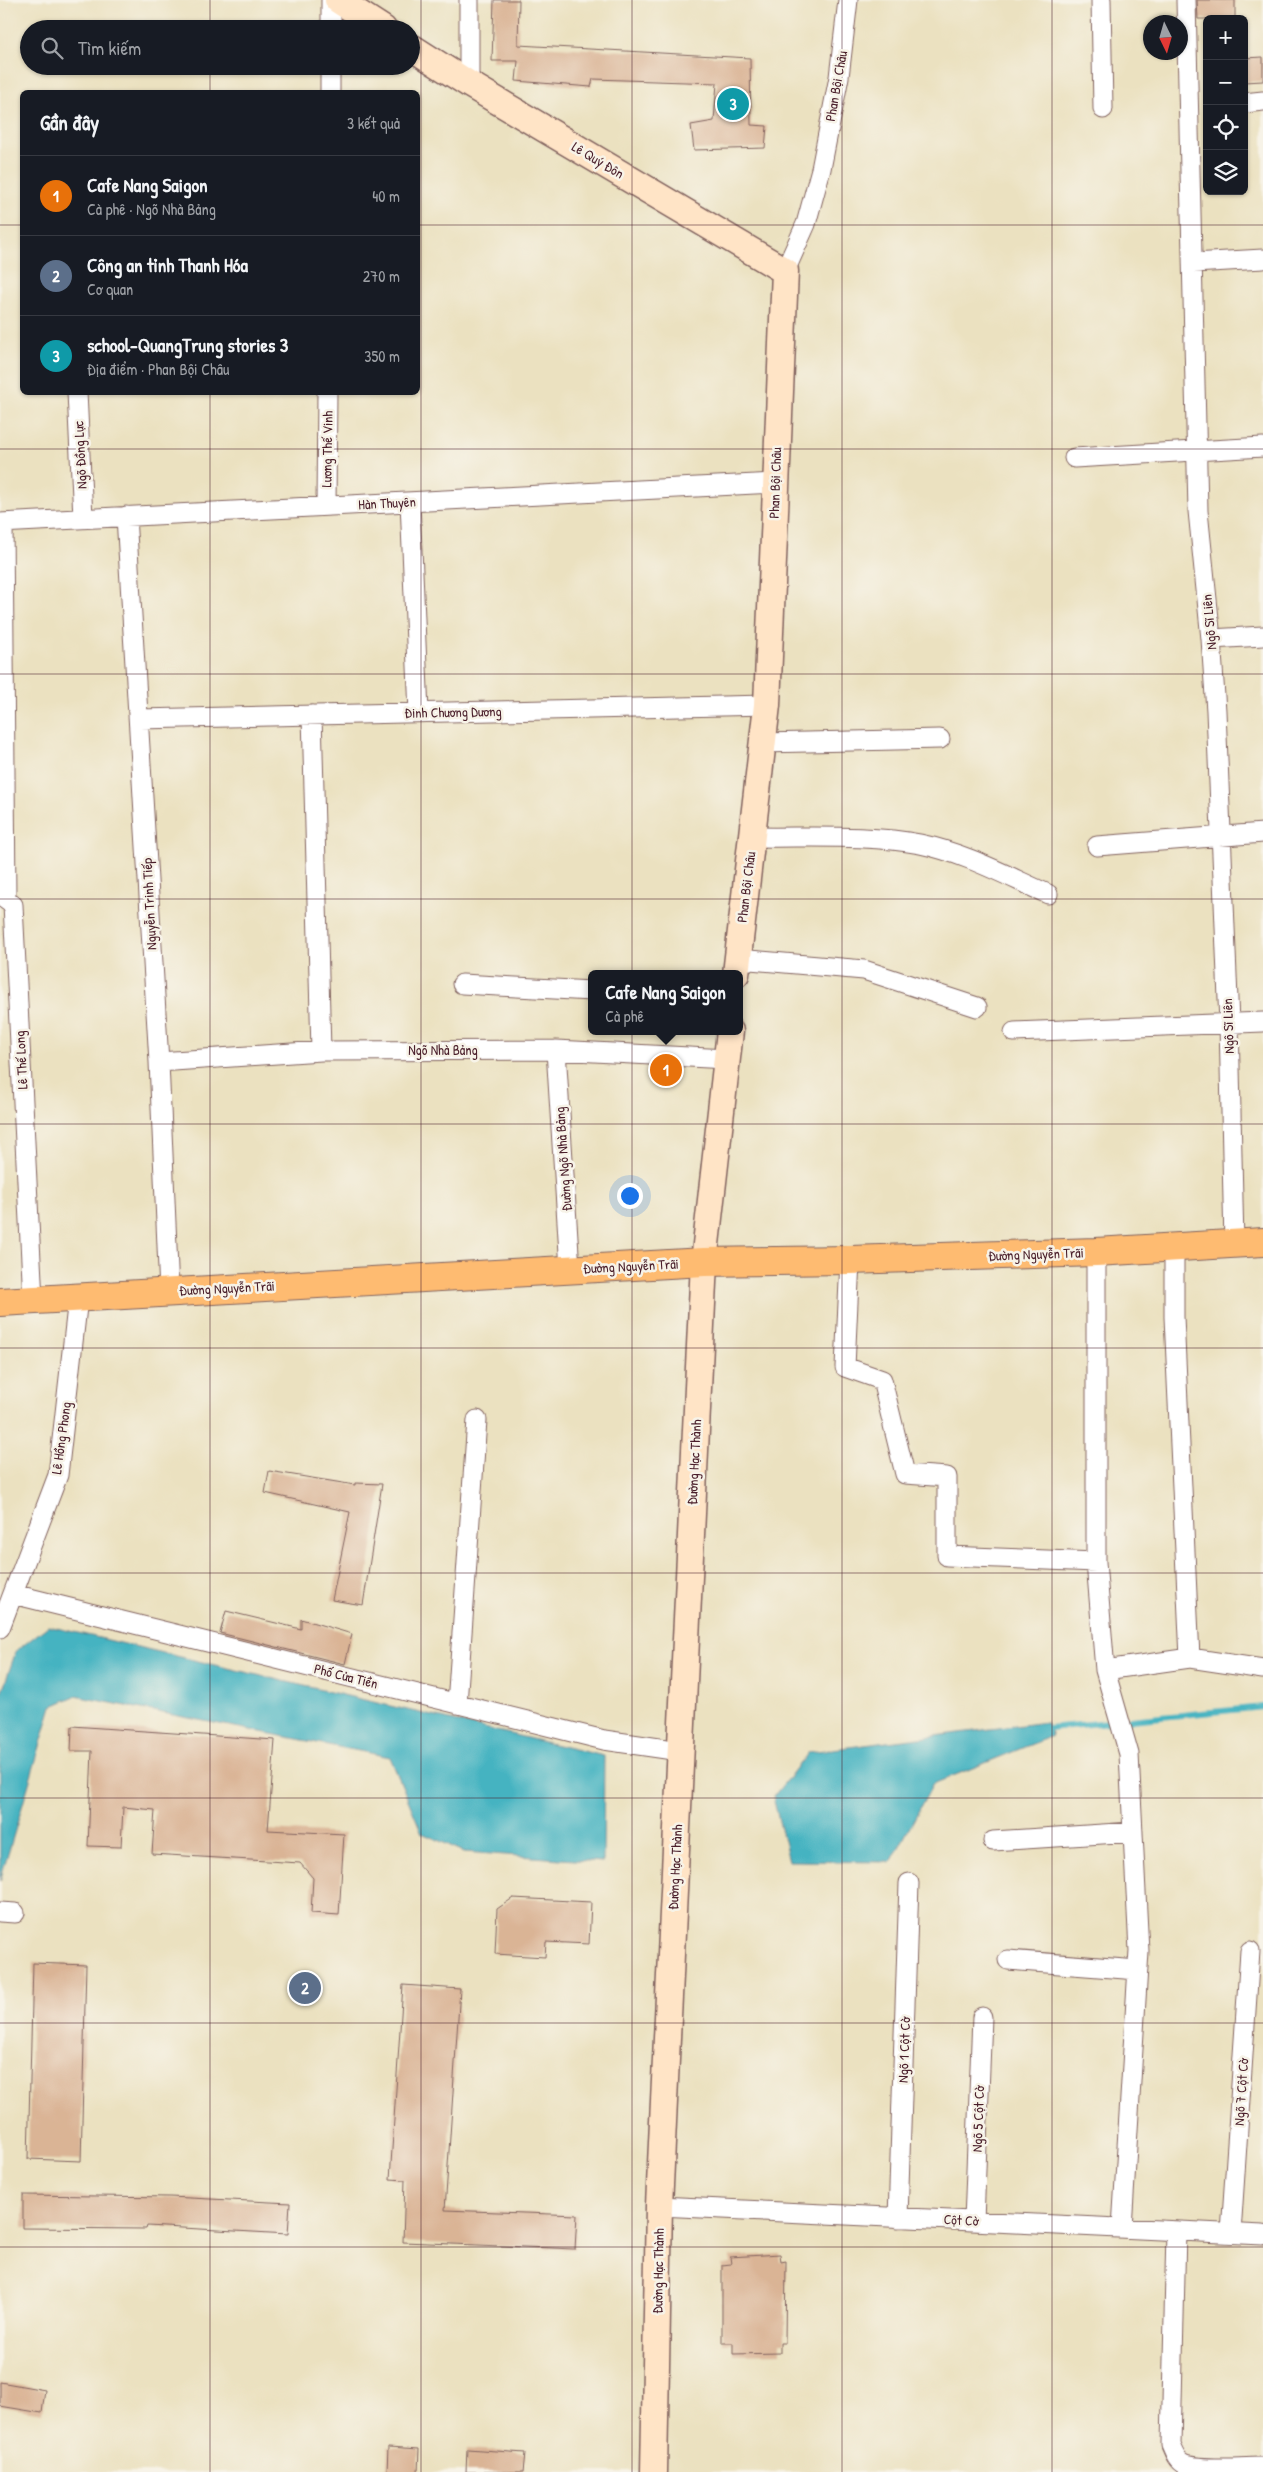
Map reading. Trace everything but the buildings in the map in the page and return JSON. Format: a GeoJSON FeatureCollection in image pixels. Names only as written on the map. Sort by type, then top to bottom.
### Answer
{"type":"FeatureCollection","features":[{"type":"Feature","properties":{"kind":"highway","name":"Đường Nguyễn Trãi"},"geometry":{"type":"LineString","coordinates":[[0,1302],[704,1262],[850,1260],[1096,1252],[1263,1242]]}},
{"type":"Feature","properties":{"kind":"street"},"geometry":{"type":"LineString","coordinates":[[331,0],[331,20]]}},
{"type":"Feature","properties":{"kind":"street"},"geometry":{"type":"LineString","coordinates":[[338,0],[369,20]]}},
{"type":"Feature","properties":{"kind":"street"},"geometry":{"type":"LineString","coordinates":[[469,0],[470,84]]}},
{"type":"Feature","properties":{"kind":"street","name":"Phan Bội Châu"},"geometry":{"type":"LineString","coordinates":[[737,967],[767,705],[785,271],[806,224],[820,169],[840,77],[848,0]]}},
{"type":"Feature","properties":{"kind":"street"},"geometry":{"type":"LineString","coordinates":[[1101,0],[1104,110]]}},
{"type":"Feature","properties":{"kind":"street","name":"Ngô Sĩ Liên"},"geometry":{"type":"LineString","coordinates":[[1186,0],[1198,107],[1192,283],[1196,450],[1198,510],[1212,639],[1228,1023],[1234,1244]]}},
{"type":"Feature","properties":{"kind":"street","name":"Lê Quý Đôn"},"geometry":{"type":"LineString","coordinates":[[420,53],[785,271]]}},
{"type":"Feature","properties":{"kind":"street"},"geometry":{"type":"LineString","coordinates":[[330,75],[330,90]]}},
{"type":"Feature","properties":{"kind":"street"},"geometry":{"type":"LineString","coordinates":[[1248,103],[1263,101]]}},
{"type":"Feature","properties":{"kind":"street"},"geometry":{"type":"LineString","coordinates":[[1193,263],[1263,259]]}},
{"type":"Feature","properties":{"kind":"street","name":"Ngõ Đồng Lực"},"geometry":{"type":"LineString","coordinates":[[77,395],[83,518]]}},
{"type":"Feature","properties":{"kind":"street","name":"Lương Thế Vinh"},"geometry":{"type":"LineString","coordinates":[[326,506],[327,395]]}},
{"type":"Feature","properties":{"kind":"street"},"geometry":{"type":"LineString","coordinates":[[1074,458],[1263,447]]}},
{"type":"Feature","properties":{"kind":"street","name":"Hàn Thuyên"},"geometry":{"type":"LineString","coordinates":[[2,523],[775,484]]}},
{"type":"Feature","properties":{"kind":"street"},"geometry":{"type":"LineString","coordinates":[[410,502],[419,713]]}},
{"type":"Feature","properties":{"kind":"street","name":"Nguyễn Trinh Tiếp"},"geometry":{"type":"LineString","coordinates":[[126,516],[159,1062],[169,1292]]}},
{"type":"Feature","properties":{"kind":"street","name":"Lê Thế Long"},"geometry":{"type":"LineString","coordinates":[[2,523],[6,900],[13,905],[33,1300]]}},
{"type":"Feature","properties":{"kind":"street"},"geometry":{"type":"LineString","coordinates":[[1212,639],[1263,636]]}},
{"type":"Feature","properties":{"kind":"street","name":"Đinh Chương Dương"},"geometry":{"type":"LineString","coordinates":[[139,719],[767,705]]}},
{"type":"Feature","properties":{"kind":"street"},"geometry":{"type":"LineString","coordinates":[[312,715],[321,1051]]}},
{"type":"Feature","properties":{"kind":"street"},"geometry":{"type":"LineString","coordinates":[[763,743],[940,739]]}},
{"type":"Feature","properties":{"kind":"street"},"geometry":{"type":"LineString","coordinates":[[1097,846],[1263,833]]}},
{"type":"Feature","properties":{"kind":"street"},"geometry":{"type":"LineString","coordinates":[[752,837],[886,840],[921,844],[962,857],[1048,894]]}},
{"type":"Feature","properties":{"kind":"street"},"geometry":{"type":"LineString","coordinates":[[737,967],[864,970],[977,1007]]}},
{"type":"Feature","properties":{"kind":"street"},"geometry":{"type":"LineString","coordinates":[[462,984],[588,990]]}},
{"type":"Feature","properties":{"kind":"street"},"geometry":{"type":"LineString","coordinates":[[1014,1032],[1263,1022]]}},
{"type":"Feature","properties":{"kind":"street"},"geometry":{"type":"LineString","coordinates":[[704,1262],[730,1035]]}},
{"type":"Feature","properties":{"kind":"street","name":"Ngõ Nhà Bảng"},"geometry":{"type":"LineString","coordinates":[[159,1062],[321,1051],[556,1050],[727,1059]]}},
{"type":"Feature","properties":{"kind":"street","name":"Đường Ngõ Nhà Bảng"},"geometry":{"type":"LineString","coordinates":[[556,1050],[570,1269]]}},
{"type":"Feature","properties":{"kind":"street"},"geometry":{"type":"LineString","coordinates":[[1174,1248],[1175,1327],[1190,1658]]}},
{"type":"Feature","properties":{"kind":"street"},"geometry":{"type":"LineString","coordinates":[[1096,1252],[1096,1562],[1105,1670],[1129,1754],[1138,1970],[1122,2228]]}},
{"type":"Feature","properties":{"kind":"street"},"geometry":{"type":"LineString","coordinates":[[850,1260],[845,1367],[882,1380],[905,1474],[947,1476],[947,1556],[1096,1562]]}},
{"type":"Feature","properties":{"kind":"street","name":"Đường Hạc Thành"},"geometry":{"type":"LineString","coordinates":[[654,2472],[659,2206],[704,1262]]}},
{"type":"Feature","properties":{"kind":"street","name":"Lê Hồng Phong"},"geometry":{"type":"LineString","coordinates":[[0,1628],[58,1475],[78,1298]]}},
{"type":"Feature","properties":{"kind":"street"},"geometry":{"type":"LineString","coordinates":[[457,1704],[477,1420]]}},
{"type":"Feature","properties":{"kind":"street","name":"Phố Cửa Tiền"},"geometry":{"type":"LineString","coordinates":[[13,1594],[604,1740],[680,1751]]}},
{"type":"Feature","properties":{"kind":"street"},"geometry":{"type":"LineString","coordinates":[[1105,1670],[1190,1658],[1263,1669]]}},
{"type":"Feature","properties":{"kind":"street"},"geometry":{"type":"LineString","coordinates":[[993,1842],[1133,1832]]}},
{"type":"Feature","properties":{"kind":"street","name":"Ngõ 1 Cột Cờ"},"geometry":{"type":"LineString","coordinates":[[898,2218],[909,1883]]}},
{"type":"Feature","properties":{"kind":"street","name":"Ngõ 7 Cột Cờ"},"geometry":{"type":"LineString","coordinates":[[1231,2233],[1250,1951]]}},
{"type":"Feature","properties":{"kind":"street"},"geometry":{"type":"LineString","coordinates":[[1008,1960],[1138,1970]]}},
{"type":"Feature","properties":{"kind":"street","name":"Ngõ 5 Cột Cờ"},"geometry":{"type":"LineString","coordinates":[[974,2221],[982,2016]]}},
{"type":"Feature","properties":{"kind":"street","name":"Cột Cờ"},"geometry":{"type":"LineString","coordinates":[[659,2206],[1263,2234]]}},
{"type":"Feature","properties":{"kind":"street"},"geometry":{"type":"LineString","coordinates":[[1176,2230],[1171,2445],[1176,2457],[1182,2464],[1197,2467],[1263,2467]]}},
{"type":"Feature","properties":{"kind":"water"},"geometry":{"type":"Polygon","coordinates":[[[48,1626],[604,1756],[603,1862],[464,1852],[422,1833],[390,1757],[75,1696],[52,1706],[0,1881],[0,1697],[16,1651],[48,1626]]]}},
{"type":"Feature","properties":{"kind":"water"},"geometry":{"type":"Polygon","coordinates":[[[1046,1722],[1052,1736],[933,1784],[891,1862],[789,1861],[773,1797],[809,1752],[1046,1722]]]}},
{"type":"Feature","properties":{"kind":"waterway"},"geometry":{"type":"LineString","coordinates":[[1049,1728],[1263,1707]]}},
{"type":"Feature","properties":{"kind":"place","name":"school-QuangTrung stories 3"},"geometry":{"type":"Point","coordinates":[733,104]}},
{"type":"Feature","properties":{"kind":"place","name":"Cafe Nang Saigon"},"geometry":{"type":"Point","coordinates":[666,1070]}},
{"type":"Feature","properties":{"kind":"place","name":"Công an tỉnh Thanh Hóa"},"geometry":{"type":"Point","coordinates":[305,1988]}}]}
